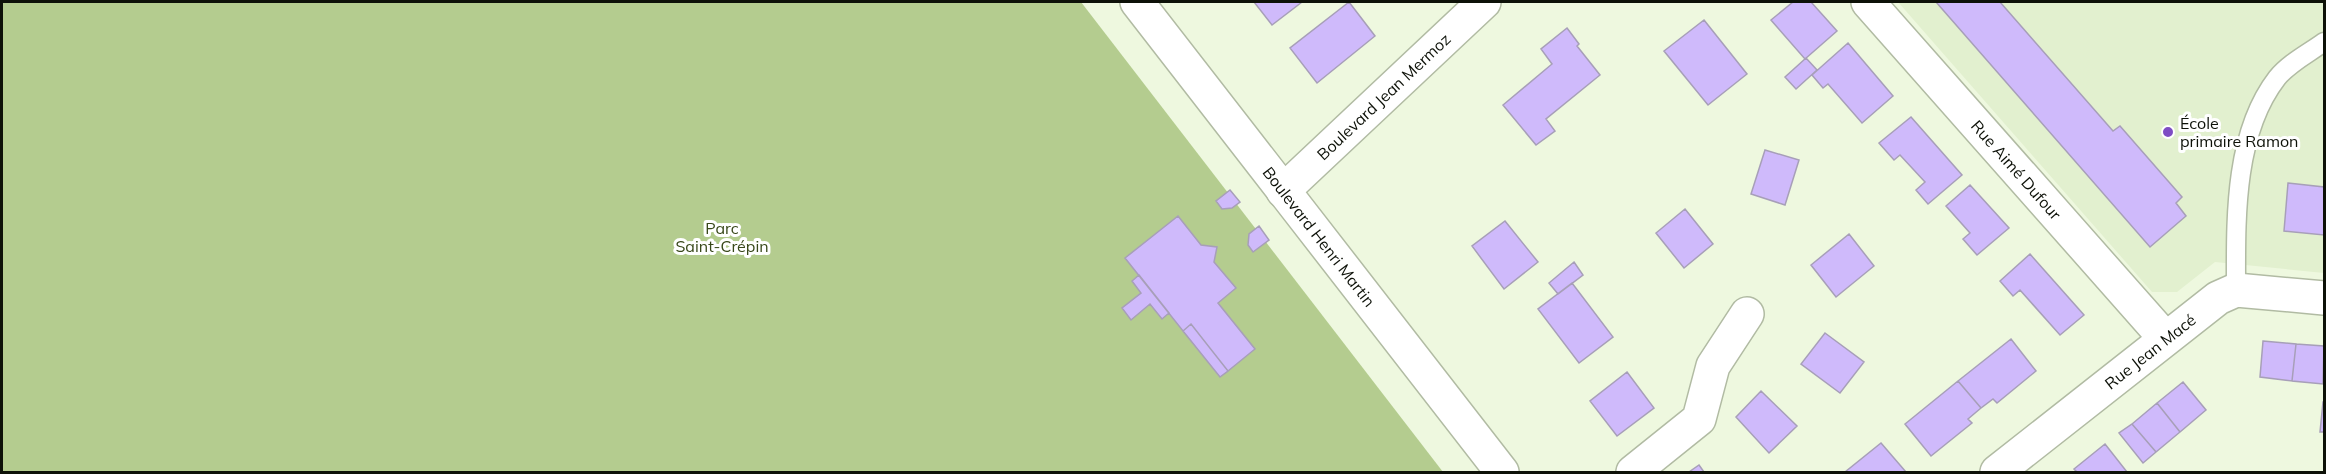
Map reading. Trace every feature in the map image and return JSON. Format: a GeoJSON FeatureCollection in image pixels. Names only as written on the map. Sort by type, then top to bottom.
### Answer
{"type":"FeatureCollection","features":[{"type":"Feature","properties":{"kind":"street","name":"Boulevard Henri Martin"},"geometry":{"type":"LineString","coordinates":[[1137,2],[1502,472]]}},
{"type":"Feature","properties":{"kind":"street","name":"Boulevard Jean Mermoz"},"geometry":{"type":"LineString","coordinates":[[1284,191],[1484,2]]}},
{"type":"Feature","properties":{"kind":"street","name":"Rue Aimé Dufour"},"geometry":{"type":"LineString","coordinates":[[1868,2],[2165,338]]}},
{"type":"Feature","properties":{"kind":"street","name":"Rue Jean Macé"},"geometry":{"type":"LineString","coordinates":[[1996,472],[2165,338],[2218,298],[2236,290]]}},
{"type":"Feature","properties":{"kind":"street"},"geometry":{"type":"LineString","coordinates":[[2236,290],[2325,298]]}},
{"type":"Feature","properties":{"kind":"street"},"geometry":{"type":"LineString","coordinates":[[1633,472],[1699,419],[1713,366],[1746,314]]}},
{"type":"Feature","properties":{"kind":"lane"},"geometry":{"type":"LineString","coordinates":[[2236,290],[2236,249],[2242,160],[2257,114],[2277,77],[2325,42]]}},
{"type":"Feature","properties":{"kind":"shaded area","name":"École primaire Ramon"},"geometry":{"type":"Polygon","coordinates":[[[1898,2],[2324,2],[2324,273],[2215,262],[2177,292],[2152,292],[1898,2]]]}},
{"type":"Feature","properties":{"kind":"green space","name":"Parc Saint-Crépin"},"geometry":{"type":"Polygon","coordinates":[[[2,2],[1081,2],[1443,472],[2,472],[2,2]]]}},
{"type":"Feature","properties":{"kind":"building"},"geometry":{"type":"Polygon","coordinates":[[[1254,2],[1302,2],[1272,25],[1254,2]]]}},
{"type":"Feature","properties":{"kind":"building"},"geometry":{"type":"Polygon","coordinates":[[[1349,2],[1375,36],[1317,83],[1290,48],[1349,2]]]}},
{"type":"Feature","properties":{"kind":"building"},"geometry":{"type":"Polygon","coordinates":[[[1793,2],[1811,2],[1837,31],[1805,59],[1771,20],[1793,2]]]}},
{"type":"Feature","properties":{"kind":"building"},"geometry":{"type":"Polygon","coordinates":[[[1936,2],[2000,2],[2113,131],[2120,126],[2182,197],[2176,203],[2186,216],[2150,247],[1936,2]]]}},
{"type":"Feature","properties":{"kind":"building"},"geometry":{"type":"Polygon","coordinates":[[[1704,20],[1747,74],[1708,105],[1664,51],[1704,20]]]}},
{"type":"Feature","properties":{"kind":"building"},"geometry":{"type":"Polygon","coordinates":[[[1567,28],[1579,44],[1577,46],[1600,75],[1546,119],[1555,131],[1536,145],[1503,105],[1552,64],[1541,49],[1567,28]]]}},
{"type":"Feature","properties":{"kind":"building"},"geometry":{"type":"Polygon","coordinates":[[[1848,43],[1893,96],[1862,123],[1828,84],[1823,88],[1812,75],[1848,43]]]}},
{"type":"Feature","properties":{"kind":"building"},"geometry":{"type":"Polygon","coordinates":[[[1806,58],[1817,70],[1796,89],[1785,77],[1806,58]]]}},
{"type":"Feature","properties":{"kind":"building"},"geometry":{"type":"Polygon","coordinates":[[[1911,117],[1962,175],[1928,204],[1916,190],[1925,182],[1900,155],[1894,160],[1879,143],[1911,117]]]}},
{"type":"Feature","properties":{"kind":"building"},"geometry":{"type":"Polygon","coordinates":[[[1765,150],[1799,160],[1785,205],[1751,194],[1765,150]]]}},
{"type":"Feature","properties":{"kind":"building"},"geometry":{"type":"Polygon","coordinates":[[[2288,183],[2324,187],[2324,235],[2284,231],[2288,183]]]}},
{"type":"Feature","properties":{"kind":"building"},"geometry":{"type":"Polygon","coordinates":[[[1970,185],[2009,228],[1977,255],[1963,239],[1970,233],[1946,206],[1970,185]]]}},
{"type":"Feature","properties":{"kind":"building"},"geometry":{"type":"Polygon","coordinates":[[[1230,190],[1240,202],[1232,208],[1222,209],[1216,201],[1230,190]]]}},
{"type":"Feature","properties":{"kind":"building"},"geometry":{"type":"Polygon","coordinates":[[[1685,209],[1713,244],[1684,268],[1656,233],[1685,209]]]}},
{"type":"Feature","properties":{"kind":"building"},"geometry":{"type":"Polygon","coordinates":[[[1178,216],[1201,245],[1217,247],[1214,262],[1236,288],[1218,303],[1255,349],[1228,371],[1191,324],[1183,331],[1125,258],[1178,216]]]}},
{"type":"Feature","properties":{"kind":"building"},"geometry":{"type":"Polygon","coordinates":[[[1505,221],[1538,262],[1504,289],[1472,246],[1505,221]]]}},
{"type":"Feature","properties":{"kind":"building"},"geometry":{"type":"Polygon","coordinates":[[[1259,226],[1269,240],[1253,252],[1248,245],[1249,234],[1259,226]]]}},
{"type":"Feature","properties":{"kind":"building"},"geometry":{"type":"Polygon","coordinates":[[[1849,234],[1874,266],[1836,297],[1811,265],[1849,234]]]}},
{"type":"Feature","properties":{"kind":"building"},"geometry":{"type":"Polygon","coordinates":[[[2030,254],[2084,315],[2060,335],[2020,290],[2013,296],[2000,281],[2030,254]]]}},
{"type":"Feature","properties":{"kind":"building"},"geometry":{"type":"Polygon","coordinates":[[[1574,262],[1583,275],[1558,294],[1549,283],[1574,262]]]}},
{"type":"Feature","properties":{"kind":"building"},"geometry":{"type":"Polygon","coordinates":[[[1139,275],[1169,313],[1162,319],[1150,304],[1131,320],[1122,308],[1141,293],[1132,281],[1139,275]]]}},
{"type":"Feature","properties":{"kind":"building"},"geometry":{"type":"Polygon","coordinates":[[[1572,283],[1613,337],[1579,363],[1538,309],[1572,283]]]}},
{"type":"Feature","properties":{"kind":"building"},"geometry":{"type":"Polygon","coordinates":[[[1191,324],[1228,371],[1220,377],[1183,331],[1191,324]]]}},
{"type":"Feature","properties":{"kind":"building"},"geometry":{"type":"Polygon","coordinates":[[[1825,333],[1864,362],[1840,393],[1801,364],[1825,333]]]}},
{"type":"Feature","properties":{"kind":"building"},"geometry":{"type":"Polygon","coordinates":[[[2011,339],[2036,371],[1997,403],[1993,399],[1981,408],[1958,381],[2011,339]]]}},
{"type":"Feature","properties":{"kind":"building"},"geometry":{"type":"Polygon","coordinates":[[[2263,341],[2296,344],[2292,381],[2260,377],[2263,341]]]}},
{"type":"Feature","properties":{"kind":"building"},"geometry":{"type":"Polygon","coordinates":[[[2296,344],[2324,346],[2323,384],[2292,381],[2296,344]]]}},
{"type":"Feature","properties":{"kind":"building"},"geometry":{"type":"Polygon","coordinates":[[[1627,372],[1654,408],[1617,436],[1590,401],[1627,372]]]}},
{"type":"Feature","properties":{"kind":"building"},"geometry":{"type":"Polygon","coordinates":[[[1958,381],[1981,408],[1968,419],[1972,423],[1931,456],[1905,424],[1958,381]]]}},
{"type":"Feature","properties":{"kind":"building"},"geometry":{"type":"Polygon","coordinates":[[[2183,382],[2206,410],[2180,432],[2157,403],[2183,382]]]}},
{"type":"Feature","properties":{"kind":"building"},"geometry":{"type":"Polygon","coordinates":[[[1761,391],[1797,426],[1769,453],[1736,417],[1761,391]]]}},
{"type":"Feature","properties":{"kind":"building"},"geometry":{"type":"Polygon","coordinates":[[[2323,402],[2324,432],[2320,432],[2323,402]]]}},
{"type":"Feature","properties":{"kind":"building"},"geometry":{"type":"Polygon","coordinates":[[[2157,403],[2180,432],[2156,452],[2132,424],[2157,403]]]}},
{"type":"Feature","properties":{"kind":"building"},"geometry":{"type":"Polygon","coordinates":[[[2132,424],[2156,452],[2143,463],[2119,433],[2132,424]]]}},
{"type":"Feature","properties":{"kind":"building"},"geometry":{"type":"Polygon","coordinates":[[[1881,443],[1906,472],[1845,472],[1881,443]]]}},
{"type":"Feature","properties":{"kind":"building"},"geometry":{"type":"Polygon","coordinates":[[[2105,444],[2127,472],[2077,472],[2074,469],[2105,444]]]}},
{"type":"Feature","properties":{"kind":"building"},"geometry":{"type":"Polygon","coordinates":[[[1699,465],[1704,472],[1689,472],[1699,465]]]}},
{"type":"Feature","properties":{"kind":"place","name":"École primaire Ramon"},"geometry":{"type":"Point","coordinates":[2168,132]}}]}
